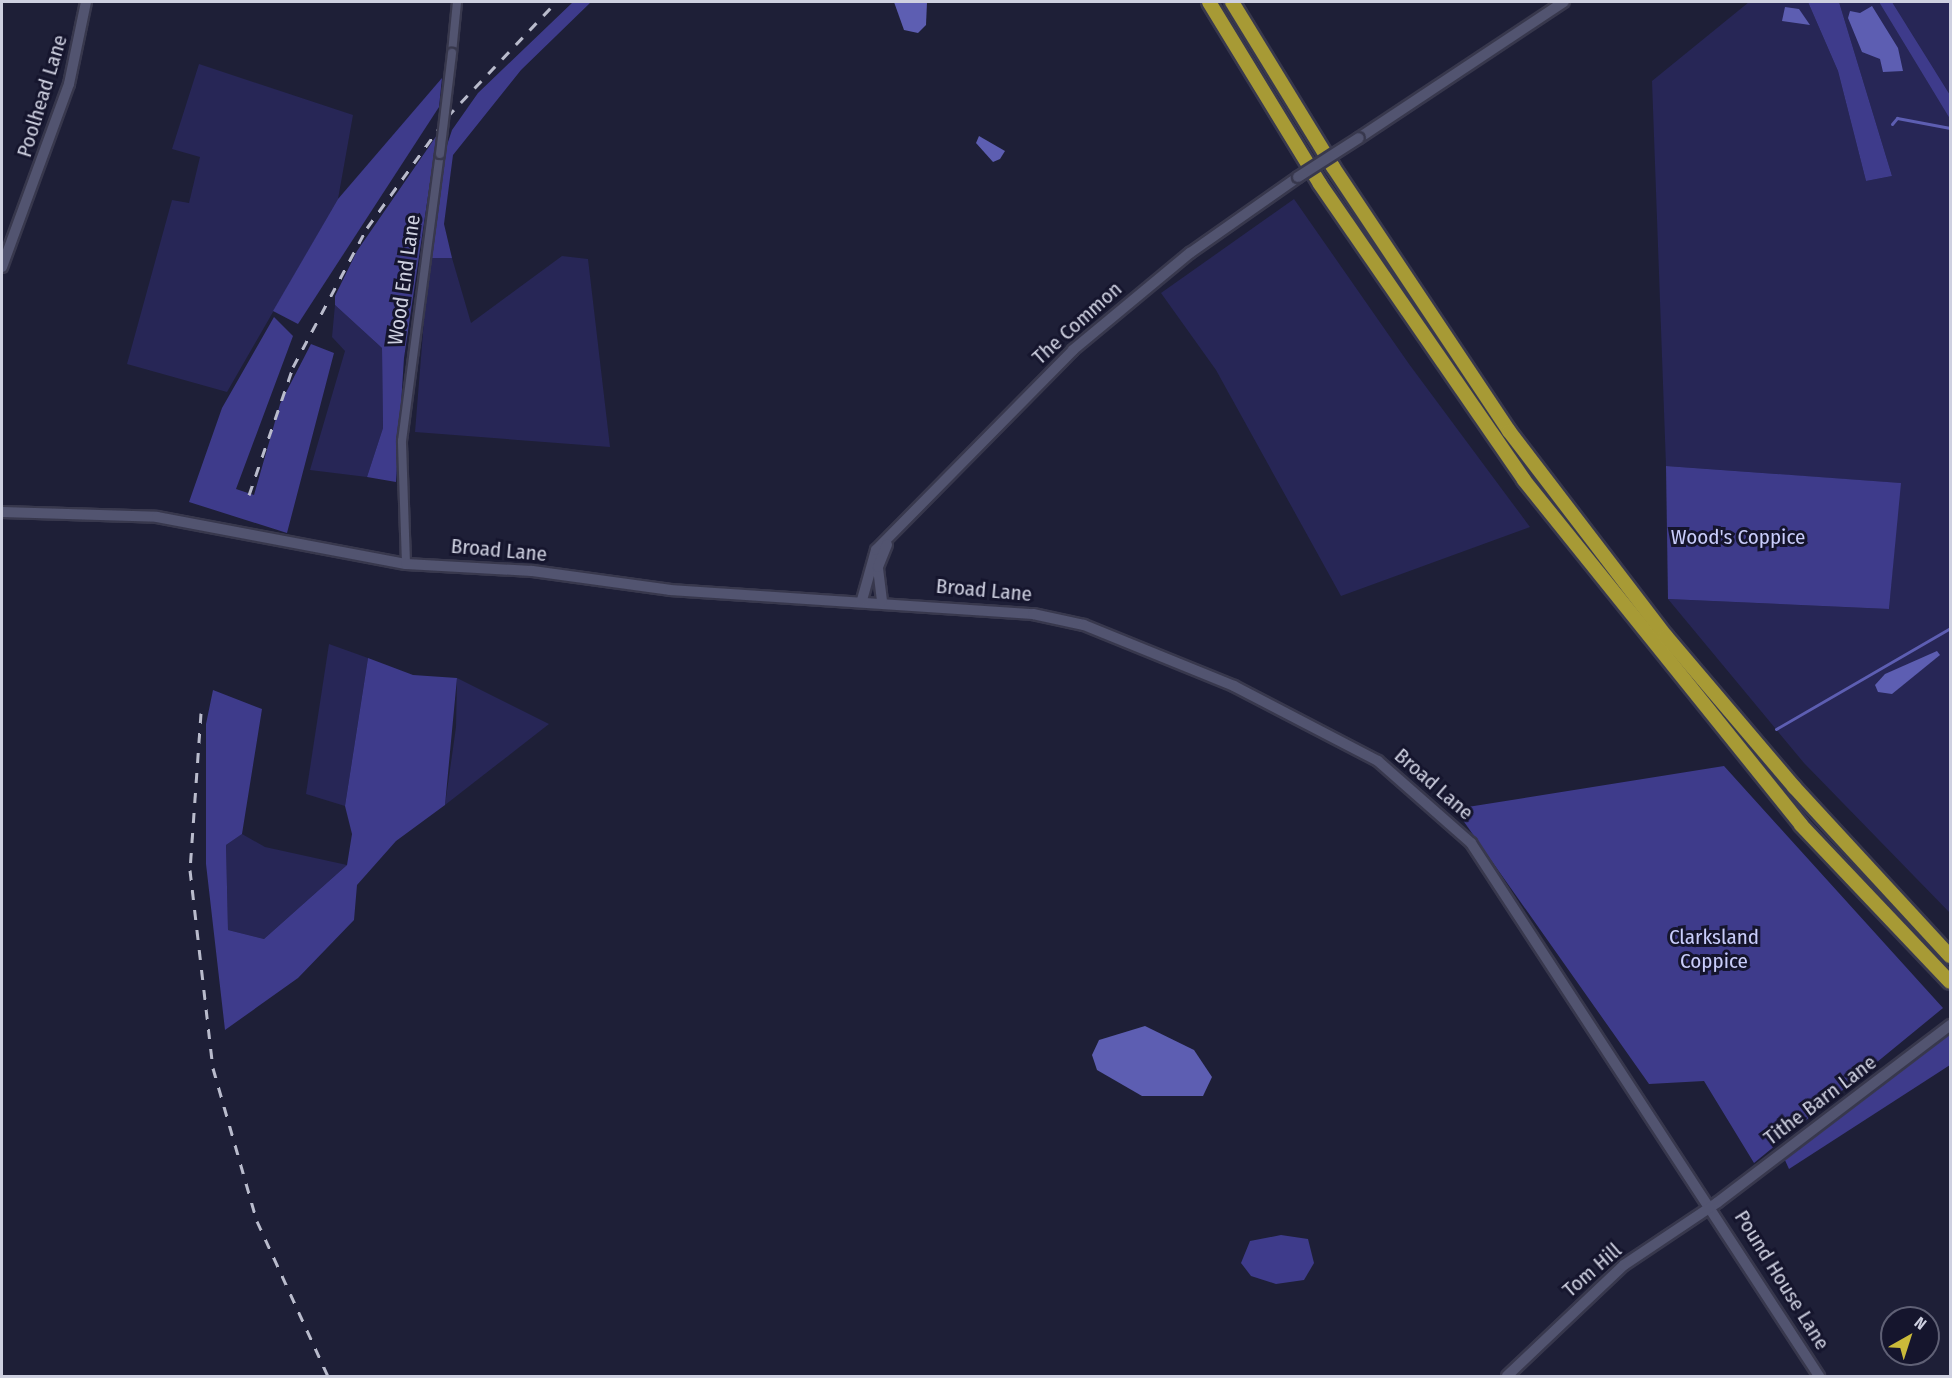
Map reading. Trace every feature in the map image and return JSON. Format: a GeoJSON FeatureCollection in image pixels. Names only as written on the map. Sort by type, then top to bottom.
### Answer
{"type":"FeatureCollection","features":[{"type":"Feature","properties":{"kind":"highway"},"geometry":{"type":"LineString","coordinates":[[1209,2],[1320,184],[1524,480],[1801,825],[1950,982]]}},
{"type":"Feature","properties":{"kind":"highway"},"geometry":{"type":"LineString","coordinates":[[1232,2],[1333,167],[1509,431],[1666,636],[1794,788],[1950,956]]}},
{"type":"Feature","properties":{"kind":"main road","name":"Poolhead Lane"},"geometry":{"type":"LineString","coordinates":[[2,267],[69,84],[86,2]]}},
{"type":"Feature","properties":{"kind":"main road","name":"The Common"},"geometry":{"type":"LineString","coordinates":[[862,600],[870,559],[1073,350],[1190,253],[1298,177],[1564,2]]}},
{"type":"Feature","properties":{"kind":"main road","name":"Broad Lane"},"geometry":{"type":"LineString","coordinates":[[2,512],[157,517],[406,564],[532,571],[670,590],[882,601],[1033,614],[1084,625],[1234,686],[1378,761],[1446,815],[1471,843],[1712,1205]]}},
{"type":"Feature","properties":{"kind":"main road","name":"The Common"},"geometry":{"type":"LineString","coordinates":[[882,601],[882,552],[903,524]]}},
{"type":"Feature","properties":{"kind":"main road","name":"Tithe Barn Lane"},"geometry":{"type":"LineString","coordinates":[[1712,1205],[1950,1025]]}},
{"type":"Feature","properties":{"kind":"main road","name":"Tom Hill"},"geometry":{"type":"LineString","coordinates":[[1507,1377],[1624,1265],[1712,1205]]}},
{"type":"Feature","properties":{"kind":"main road","name":"Pound House Lane"},"geometry":{"type":"LineString","coordinates":[[1712,1205],[1819,1377]]}},
{"type":"Feature","properties":{"kind":"street","name":"Wood End Lane"},"geometry":{"type":"LineString","coordinates":[[406,564],[402,441],[458,2]]}},
{"type":"Feature","properties":{"kind":"shaded area"},"geometry":{"type":"Polygon","coordinates":[[[894,2],[927,2],[926,25],[918,33],[904,30],[894,2]]]}},
{"type":"Feature","properties":{"kind":"shaded area"},"geometry":{"type":"Polygon","coordinates":[[[1749,2],[1808,2],[1838,71],[1866,181],[1892,176],[1839,2],[1879,2],[1950,119],[1950,913],[1804,763],[1668,599],[1889,609],[1900,483],[1666,466],[1652,81],[1749,2]]]}},
{"type":"Feature","properties":{"kind":"shaded area"},"geometry":{"type":"Polygon","coordinates":[[[1892,2],[1950,2],[1950,95],[1892,2]]]}},
{"type":"Feature","properties":{"kind":"shaded area"},"geometry":{"type":"Polygon","coordinates":[[[1872,6],[1898,48],[1903,71],[1883,72],[1880,59],[1862,52],[1848,18],[1850,11],[1860,13],[1872,6]]]}},
{"type":"Feature","properties":{"kind":"shaded area"},"geometry":{"type":"Polygon","coordinates":[[[1785,7],[1799,9],[1810,25],[1782,21],[1785,7]]]}},
{"type":"Feature","properties":{"kind":"shaded area"},"geometry":{"type":"Polygon","coordinates":[[[199,64],[353,115],[338,199],[227,392],[127,364],[172,200],[189,203],[200,157],[172,149],[199,64]]]}},
{"type":"Feature","properties":{"kind":"shaded area"},"geometry":{"type":"Polygon","coordinates":[[[979,136],[1005,151],[1000,159],[993,162],[976,143],[979,136]]]}},
{"type":"Feature","properties":{"kind":"shaded area"},"geometry":{"type":"Polygon","coordinates":[[[1294,199],[1409,364],[1530,527],[1341,596],[1216,370],[1161,293],[1294,199]]]}},
{"type":"Feature","properties":{"kind":"shaded area"},"geometry":{"type":"Polygon","coordinates":[[[562,256],[588,259],[610,447],[415,432],[429,258],[452,258],[471,323],[562,256]]]}},
{"type":"Feature","properties":{"kind":"shaded area"},"geometry":{"type":"Polygon","coordinates":[[[335,305],[382,348],[383,428],[367,477],[310,470],[345,351],[332,337],[335,305]]]}},
{"type":"Feature","properties":{"kind":"shaded area"},"geometry":{"type":"Polygon","coordinates":[[[329,644],[368,658],[345,806],[306,794],[329,644]]]}},
{"type":"Feature","properties":{"kind":"shaded area"},"geometry":{"type":"Polygon","coordinates":[[[1937,651],[1940,655],[1892,694],[1878,692],[1875,685],[1885,674],[1937,651]]]}},
{"type":"Feature","properties":{"kind":"shaded area"},"geometry":{"type":"Polygon","coordinates":[[[457,678],[549,724],[445,805],[456,727],[457,678]]]}},
{"type":"Feature","properties":{"kind":"shaded area"},"geometry":{"type":"Polygon","coordinates":[[[242,834],[265,847],[347,865],[264,939],[228,930],[226,845],[242,834]]]}},
{"type":"Feature","properties":{"kind":"shaded area"},"geometry":{"type":"Polygon","coordinates":[[[1145,1026],[1194,1050],[1212,1077],[1203,1096],[1142,1096],[1097,1070],[1092,1055],[1099,1040],[1145,1026]]]}},
{"type":"Feature","properties":{"kind":"green space"},"geometry":{"type":"Polygon","coordinates":[[[573,2],[591,2],[521,70],[453,155],[444,224],[452,258],[429,258],[441,163],[452,130],[478,93],[573,2]]]}},
{"type":"Feature","properties":{"kind":"green space"},"geometry":{"type":"Polygon","coordinates":[[[1808,2],[1839,2],[1892,176],[1866,181],[1838,71],[1808,2]]]}},
{"type":"Feature","properties":{"kind":"green space"},"geometry":{"type":"Polygon","coordinates":[[[1879,2],[1892,2],[1950,95],[1950,119],[1879,2]]]}},
{"type":"Feature","properties":{"kind":"green space"},"geometry":{"type":"Polygon","coordinates":[[[442,78],[439,107],[298,324],[273,311],[338,199],[442,78]]]}},
{"type":"Feature","properties":{"kind":"green space"},"geometry":{"type":"Polygon","coordinates":[[[437,135],[404,358],[396,482],[367,477],[383,428],[382,348],[335,305],[335,296],[357,251],[437,135]]]}},
{"type":"Feature","properties":{"kind":"green space"},"geometry":{"type":"Polygon","coordinates":[[[274,317],[293,336],[236,489],[254,495],[280,404],[311,344],[334,353],[287,533],[189,502],[222,408],[274,317]]]}},
{"type":"Feature","properties":{"kind":"green space","name":"Wood's Coppice"},"geometry":{"type":"Polygon","coordinates":[[[1666,466],[1901,483],[1889,609],[1668,599],[1666,466]]]}},
{"type":"Feature","properties":{"kind":"green space"},"geometry":{"type":"Polygon","coordinates":[[[368,658],[413,675],[457,678],[445,805],[396,841],[357,885],[354,920],[298,978],[225,1030],[206,864],[206,724],[213,690],[262,709],[242,834],[226,845],[228,930],[264,939],[347,865],[352,834],[345,806],[368,658]]]}},
{"type":"Feature","properties":{"kind":"green space","name":"Clarksland Coppice"},"geometry":{"type":"Polygon","coordinates":[[[1724,766],[1943,1008],[1754,1163],[1704,1081],[1649,1084],[1455,809],[1724,766]]]}},
{"type":"Feature","properties":{"kind":"green space"},"geometry":{"type":"Polygon","coordinates":[[[1950,1033],[1950,1065],[1789,1169],[1784,1158],[1950,1033]]]}},
{"type":"Feature","properties":{"kind":"green space"},"geometry":{"type":"Polygon","coordinates":[[[1281,1235],[1308,1239],[1314,1263],[1304,1280],[1276,1284],[1251,1276],[1241,1263],[1250,1241],[1281,1235]]]}},
{"type":"Feature","properties":{"kind":"waterway"},"geometry":{"type":"LineString","coordinates":[[1892,124],[1897,118],[1950,128]]}},
{"type":"Feature","properties":{"kind":"waterway"},"geometry":{"type":"LineString","coordinates":[[1776,729],[1950,628]]}},
{"type":"Feature","properties":{"kind":"railway"},"geometry":{"type":"LineString","coordinates":[[249,495],[293,367],[367,228],[447,117],[556,2]]}},
{"type":"Feature","properties":{"kind":"railway"},"geometry":{"type":"LineString","coordinates":[[201,713],[190,870],[213,1068],[257,1221],[328,1376]]}}]}
